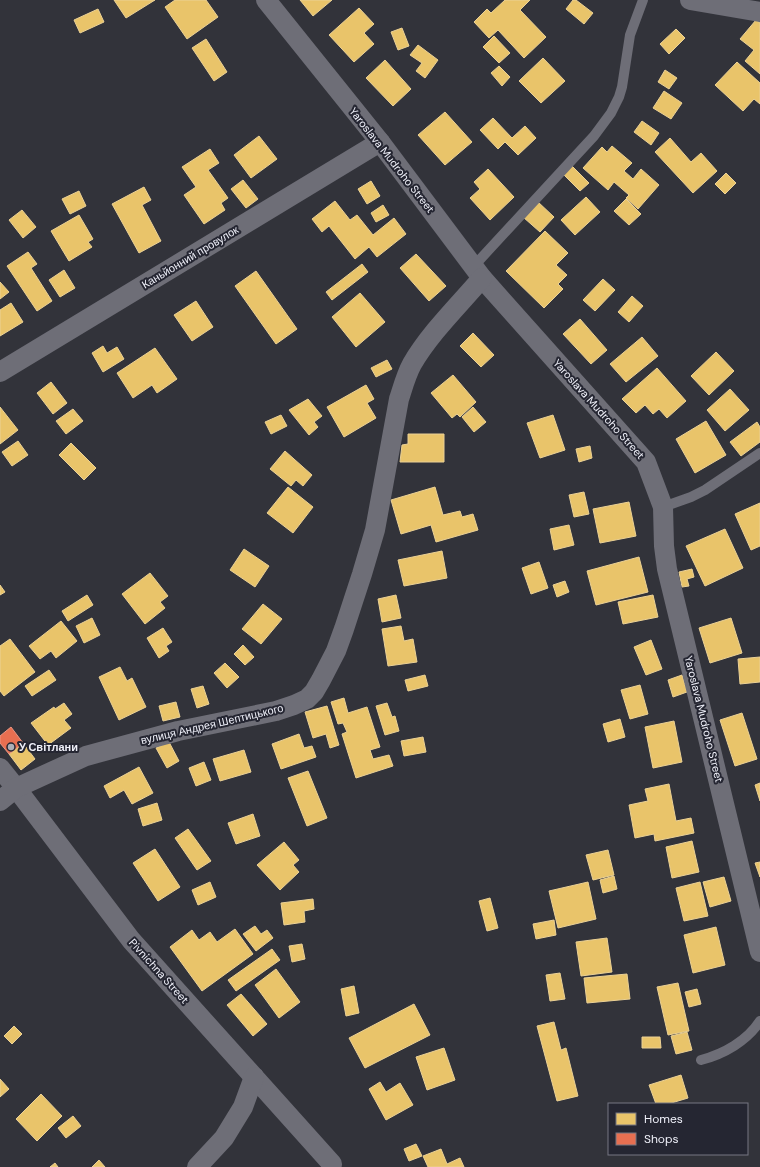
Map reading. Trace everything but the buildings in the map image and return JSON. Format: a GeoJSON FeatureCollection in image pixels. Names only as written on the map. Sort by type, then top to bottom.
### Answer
{"type":"FeatureCollection","features":[{"type":"Feature","properties":{"kind":"street","name":"Yaroslava Mudroho Street"},"geometry":{"type":"LineString","coordinates":[[266,0],[380,142],[478,273],[646,462],[663,507],[664,546],[667,569],[760,952]]}},
{"type":"Feature","properties":{"kind":"street"},"geometry":{"type":"LineString","coordinates":[[690,0],[760,12]]}},
{"type":"Feature","properties":{"kind":"street","name":"Каньйонний провулок"},"geometry":{"type":"LineString","coordinates":[[0,372],[380,142]]}},
{"type":"Feature","properties":{"kind":"street","name":"вулиця Андрея Шептицького"},"geometry":{"type":"LineString","coordinates":[[0,801],[16,788],[86,756],[178,731],[276,711],[307,699],[314,692],[336,651],[375,530],[399,399],[404,382],[422,347],[478,273]]}},
{"type":"Feature","properties":{"kind":"street","name":"Pivnichna Street"},"geometry":{"type":"LineString","coordinates":[[0,768],[131,940],[332,1164]]}},
{"type":"Feature","properties":{"kind":"street"},"geometry":{"type":"LineString","coordinates":[[197,1167],[224,1138],[243,1107],[254,1077]]}},
{"type":"Feature","properties":{"kind":"lane"},"geometry":{"type":"LineString","coordinates":[[478,273],[594,136],[611,113],[622,87],[630,35],[643,0]]}},
{"type":"Feature","properties":{"kind":"lane"},"geometry":{"type":"LineString","coordinates":[[663,507],[691,497],[705,490],[760,453]]}},
{"type":"Feature","properties":{"kind":"lane"},"geometry":{"type":"LineString","coordinates":[[701,1060],[718,1054],[740,1042],[760,1021]]}},
{"type":"Feature","properties":{"kind":"place","name":"У Світлани"},"geometry":{"type":"Point","coordinates":[11,747]}}]}
